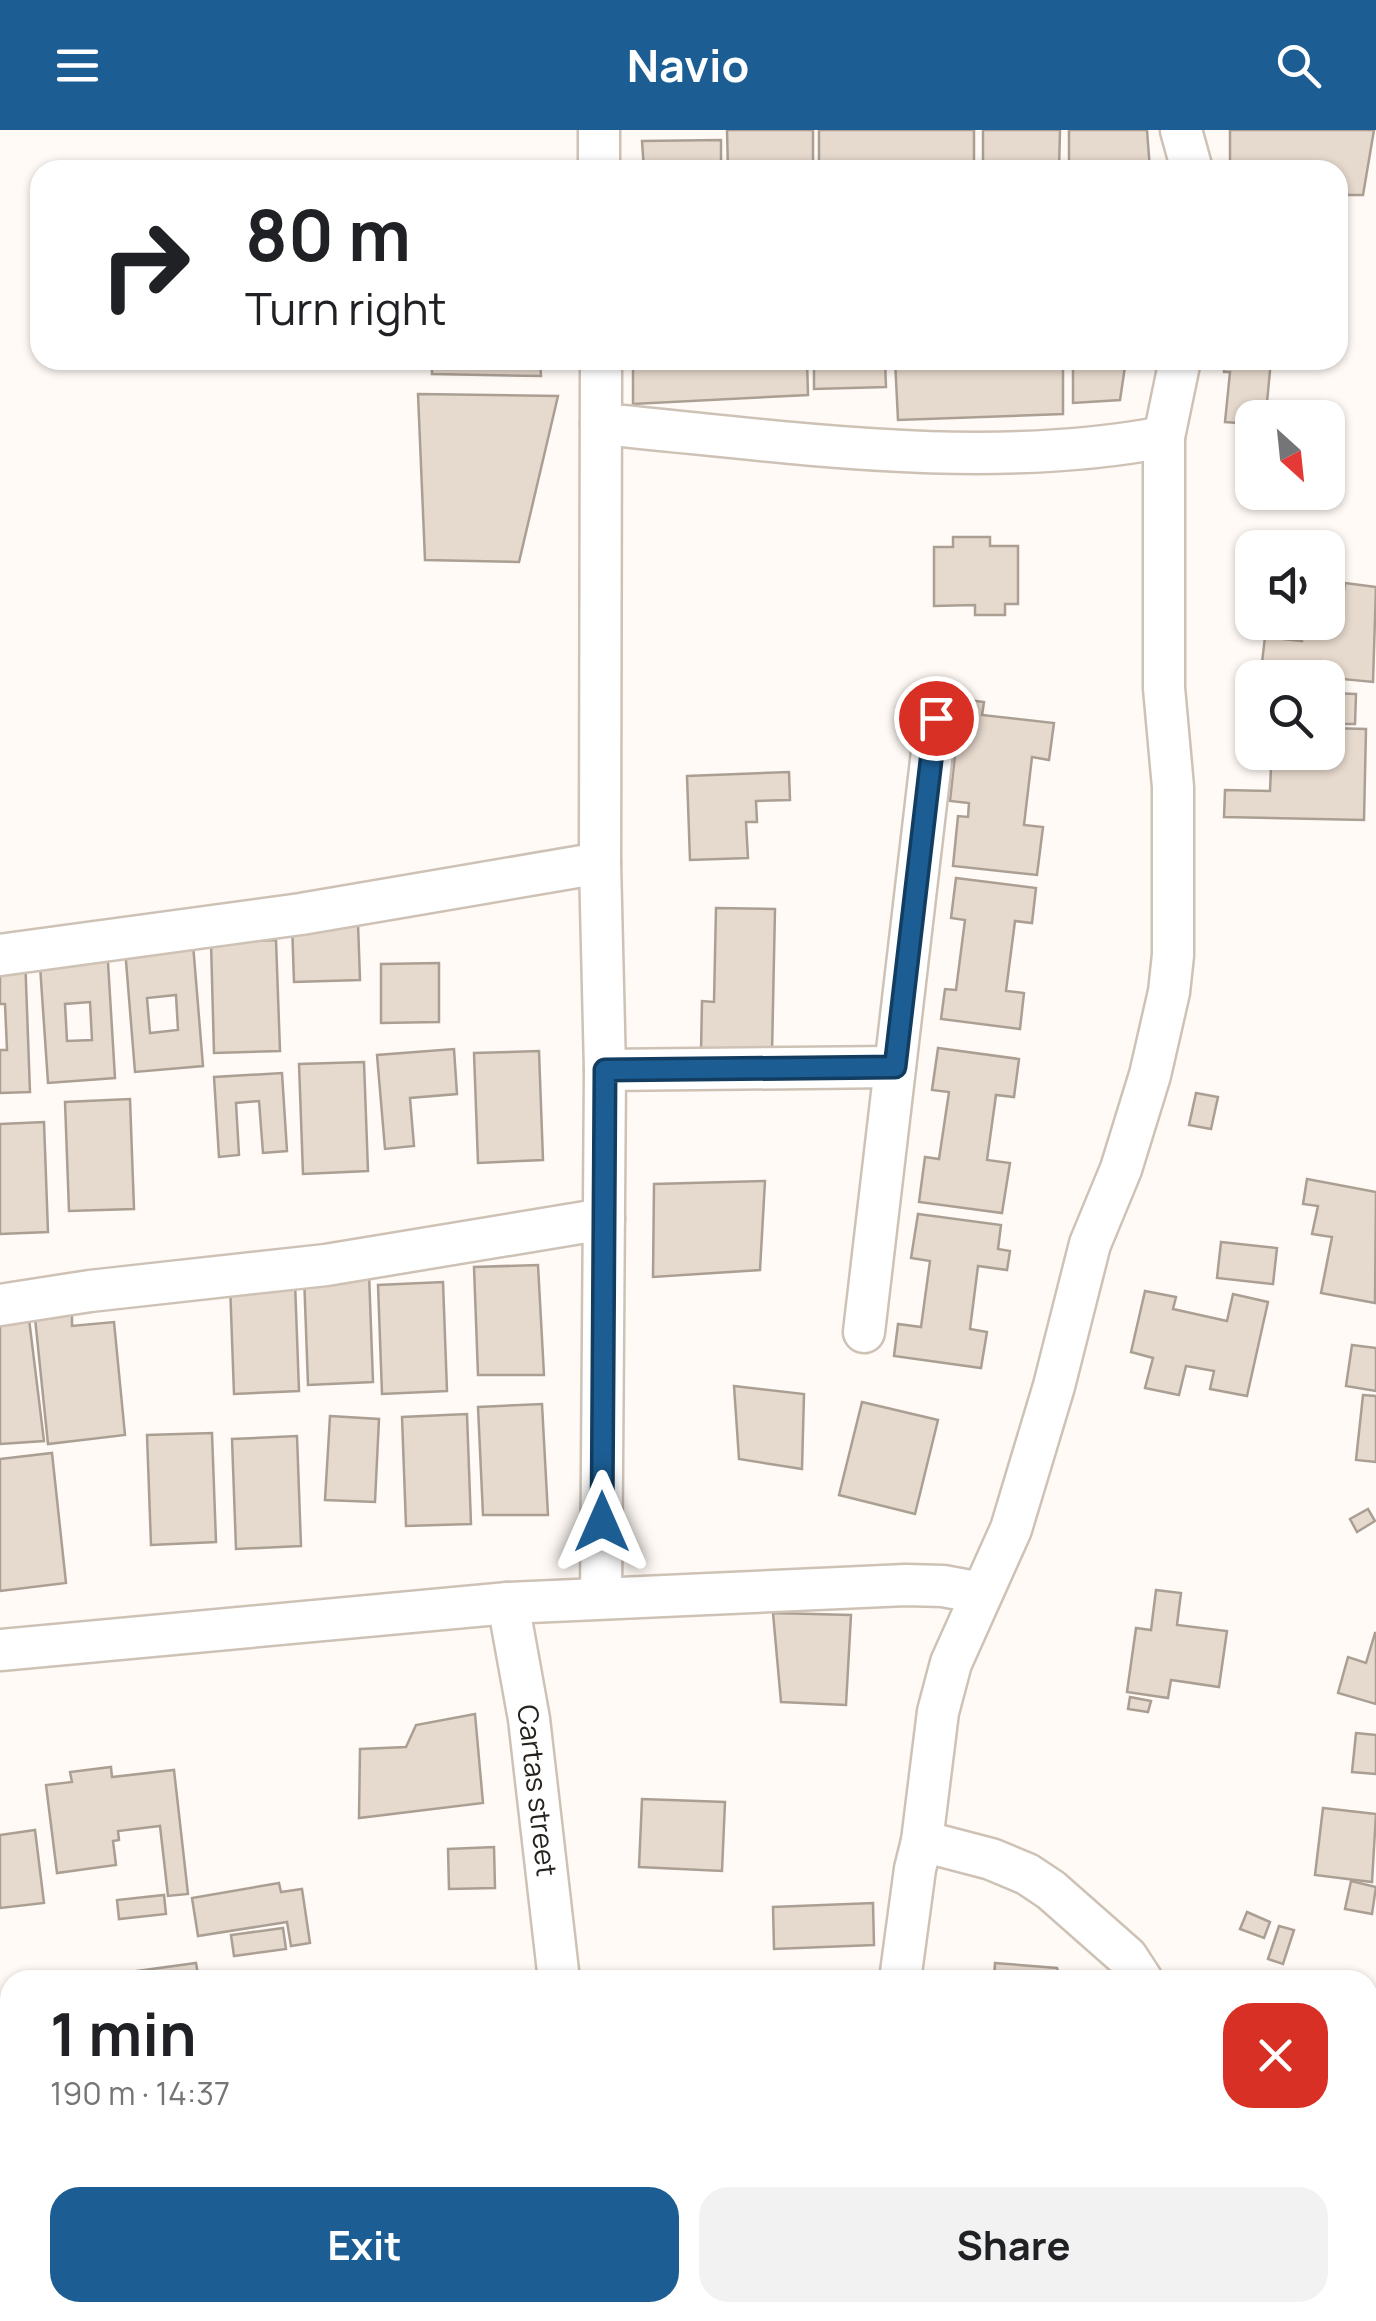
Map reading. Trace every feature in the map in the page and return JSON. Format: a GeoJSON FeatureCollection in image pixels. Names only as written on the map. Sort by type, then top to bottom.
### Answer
{"type":"FeatureCollection","features":[{"type":"Feature","properties":{"kind":"street"},"geometry":{"type":"LineString","coordinates":[[598,130],[599,160]]}},
{"type":"Feature","properties":{"kind":"street"},"geometry":{"type":"LineString","coordinates":[[1181,130],[1189,160]]}},
{"type":"Feature","properties":{"kind":"street"},"geometry":{"type":"LineString","coordinates":[[600,370],[600,862],[605,1070],[601,1598]]}},
{"type":"Feature","properties":{"kind":"street"},"geometry":{"type":"LineString","coordinates":[[901,1970],[938,1712],[960,1638],[1011,1529],[1054,1386],[1090,1244],[1121,1169],[1150,1075],[1169,992],[1173,955],[1173,788],[1164,688],[1164,437],[1178,370]]}},
{"type":"Feature","properties":{"kind":"street"},"geometry":{"type":"LineString","coordinates":[[601,424],[951,452],[1110,447],[1164,437]]}},
{"type":"Feature","properties":{"kind":"street"},"geometry":{"type":"LineString","coordinates":[[864,1332],[936,718]]}},
{"type":"Feature","properties":{"kind":"street"},"geometry":{"type":"LineString","coordinates":[[0,955],[301,914],[600,862]]}},
{"type":"Feature","properties":{"kind":"street"},"geometry":{"type":"LineString","coordinates":[[605,1070],[895,1067]]}},
{"type":"Feature","properties":{"kind":"street"},"geometry":{"type":"LineString","coordinates":[[0,1304],[90,1290],[326,1265],[604,1220]]}},
{"type":"Feature","properties":{"kind":"street"},"geometry":{"type":"LineString","coordinates":[[0,1650],[508,1603],[906,1585],[981,1593]]}},
{"type":"Feature","properties":{"kind":"street","name":"Cartas street"},"geometry":{"type":"LineString","coordinates":[[508,1603],[529,1719],[557,1970]]}},
{"type":"Feature","properties":{"kind":"street"},"geometry":{"type":"LineString","coordinates":[[922,1841],[991,1859],[1027,1874],[1052,1890],[1078,1917],[1127,1956],[1136,1970]]}},
{"type":"Feature","properties":{"kind":"building"},"geometry":{"type":"Polygon","coordinates":[[[727,130],[813,130],[813,160],[728,160],[727,130]]]}},
{"type":"Feature","properties":{"kind":"building"},"geometry":{"type":"Polygon","coordinates":[[[819,130],[974,130],[974,160],[819,160],[819,130]]]}},
{"type":"Feature","properties":{"kind":"building"},"geometry":{"type":"Polygon","coordinates":[[[983,130],[1060,130],[1059,160],[983,160],[983,130]]]}},
{"type":"Feature","properties":{"kind":"building"},"geometry":{"type":"Polygon","coordinates":[[[1069,130],[1147,130],[1149,160],[1069,160],[1069,130]]]}},
{"type":"Feature","properties":{"kind":"building"},"geometry":{"type":"Polygon","coordinates":[[[1230,130],[1374,130],[1363,195],[1348,195],[1348,160],[1230,160],[1230,130]]]}},
{"type":"Feature","properties":{"kind":"building"},"geometry":{"type":"Polygon","coordinates":[[[721,140],[721,160],[643,160],[642,141],[721,140]]]}},
{"type":"Feature","properties":{"kind":"building"},"geometry":{"type":"Polygon","coordinates":[[[432,370],[541,370],[541,376],[432,374],[432,370]]]}},
{"type":"Feature","properties":{"kind":"building"},"geometry":{"type":"Polygon","coordinates":[[[633,370],[807,370],[808,395],[633,404],[633,370]]]}},
{"type":"Feature","properties":{"kind":"building"},"geometry":{"type":"Polygon","coordinates":[[[814,370],[885,370],[886,387],[814,389],[814,370]]]}},
{"type":"Feature","properties":{"kind":"building"},"geometry":{"type":"Polygon","coordinates":[[[896,370],[1063,370],[1063,414],[898,420],[896,370]]]}},
{"type":"Feature","properties":{"kind":"building"},"geometry":{"type":"Polygon","coordinates":[[[1073,370],[1124,370],[1120,400],[1073,403],[1073,370]]]}},
{"type":"Feature","properties":{"kind":"building"},"geometry":{"type":"Polygon","coordinates":[[[1224,370],[1270,370],[1267,400],[1235,400],[1235,423],[1225,422],[1230,372],[1224,370]]]}},
{"type":"Feature","properties":{"kind":"building"},"geometry":{"type":"Polygon","coordinates":[[[418,394],[558,396],[519,562],[425,560],[418,394]]]}},
{"type":"Feature","properties":{"kind":"building"},"geometry":{"type":"Polygon","coordinates":[[[953,537],[990,537],[990,546],[1018,546],[1018,604],[1005,604],[1005,615],[975,615],[975,605],[934,606],[934,547],[953,547],[953,537]]]}},
{"type":"Feature","properties":{"kind":"building"},"geometry":{"type":"Polygon","coordinates":[[[1345,583],[1376,587],[1373,682],[1345,679],[1345,660],[1262,660],[1265,640],[1345,640],[1345,583]]]}},
{"type":"Feature","properties":{"kind":"building"},"geometry":{"type":"Polygon","coordinates":[[[1345,694],[1356,694],[1355,724],[1345,724],[1345,694]]]}},
{"type":"Feature","properties":{"kind":"building"},"geometry":{"type":"Polygon","coordinates":[[[961,699],[984,702],[982,715],[1054,723],[1049,760],[1032,757],[1024,825],[1043,827],[1037,875],[953,866],[958,816],[968,817],[969,803],[950,801],[961,699]]]}},
{"type":"Feature","properties":{"kind":"building"},"geometry":{"type":"Polygon","coordinates":[[[1345,728],[1366,729],[1364,820],[1224,817],[1225,790],[1270,791],[1271,770],[1345,770],[1345,728]]]}},
{"type":"Feature","properties":{"kind":"building"},"geometry":{"type":"Polygon","coordinates":[[[789,772],[790,800],[756,801],[757,822],[746,822],[748,858],[690,860],[687,776],[789,772]]]}},
{"type":"Feature","properties":{"kind":"building"},"geometry":{"type":"Polygon","coordinates":[[[956,878],[1036,888],[1032,923],[1015,921],[1006,991],[1024,993],[1020,1029],[941,1019],[945,989],[956,990],[965,920],[951,918],[956,878]]]}},
{"type":"Feature","properties":{"kind":"building"},"geometry":{"type":"Polygon","coordinates":[[[716,908],[775,909],[772,1053],[701,1051],[702,1001],[714,1002],[716,908]]]}},
{"type":"Feature","properties":{"kind":"building"},"geometry":{"type":"Polygon","coordinates":[[[358,923],[360,980],[294,982],[292,924],[358,923]]]}},
{"type":"Feature","properties":{"kind":"building"},"geometry":{"type":"Polygon","coordinates":[[[276,940],[280,1051],[214,1053],[211,943],[276,940]]]}},
{"type":"Feature","properties":{"kind":"building"},"geometry":{"type":"Polygon","coordinates":[[[193,944],[203,1066],[135,1072],[125,949],[193,944]],[[176,995],[147,998],[150,1033],[178,1030],[176,995]]]}},
{"type":"Feature","properties":{"kind":"building"},"geometry":{"type":"Polygon","coordinates":[[[107,946],[115,1078],[48,1083],[39,951],[107,946]],[[90,1002],[65,1004],[67,1041],[92,1040],[90,1002]]]}},
{"type":"Feature","properties":{"kind":"building"},"geometry":{"type":"Polygon","coordinates":[[[25,955],[30,1092],[0,1093],[0,1050],[7,1050],[5,1004],[0,1004],[0,957],[25,955]]]}},
{"type":"Feature","properties":{"kind":"building"},"geometry":{"type":"Polygon","coordinates":[[[439,963],[439,1022],[381,1023],[381,964],[439,963]]]}},
{"type":"Feature","properties":{"kind":"building"},"geometry":{"type":"Polygon","coordinates":[[[938,1048],[1019,1059],[1014,1097],[996,1095],[987,1160],[1010,1163],[1002,1213],[919,1202],[925,1157],[939,1159],[949,1092],[932,1090],[938,1048]]]}},
{"type":"Feature","properties":{"kind":"building"},"geometry":{"type":"Polygon","coordinates":[[[454,1049],[457,1094],[410,1098],[414,1146],[385,1149],[377,1055],[454,1049]]]}},
{"type":"Feature","properties":{"kind":"building"},"geometry":{"type":"Polygon","coordinates":[[[539,1051],[543,1160],[478,1163],[474,1053],[539,1051]]]}},
{"type":"Feature","properties":{"kind":"building"},"geometry":{"type":"Polygon","coordinates":[[[364,1062],[368,1171],[303,1174],[299,1064],[364,1062]]]}},
{"type":"Feature","properties":{"kind":"building"},"geometry":{"type":"Polygon","coordinates":[[[282,1073],[287,1151],[263,1153],[259,1101],[236,1103],[239,1155],[219,1157],[214,1077],[282,1073]]]}},
{"type":"Feature","properties":{"kind":"building"},"geometry":{"type":"Polygon","coordinates":[[[1196,1093],[1218,1097],[1211,1129],[1189,1125],[1196,1093]]]}},
{"type":"Feature","properties":{"kind":"building"},"geometry":{"type":"Polygon","coordinates":[[[130,1099],[134,1209],[69,1211],[65,1102],[130,1099]]]}},
{"type":"Feature","properties":{"kind":"building"},"geometry":{"type":"Polygon","coordinates":[[[44,1122],[48,1232],[0,1234],[0,1124],[44,1122]]]}},
{"type":"Feature","properties":{"kind":"building"},"geometry":{"type":"Polygon","coordinates":[[[1307,1179],[1376,1192],[1375,1303],[1321,1293],[1332,1237],[1312,1234],[1318,1206],[1303,1204],[1307,1179]]]}},
{"type":"Feature","properties":{"kind":"building"},"geometry":{"type":"Polygon","coordinates":[[[765,1181],[760,1270],[653,1277],[654,1184],[765,1181]]]}},
{"type":"Feature","properties":{"kind":"building"},"geometry":{"type":"Polygon","coordinates":[[[918,1214],[1001,1225],[998,1249],[1010,1251],[1007,1270],[978,1266],[970,1329],[987,1332],[981,1368],[894,1356],[898,1324],[921,1327],[930,1261],[911,1258],[918,1214]]]}},
{"type":"Feature","properties":{"kind":"building"},"geometry":{"type":"Polygon","coordinates":[[[1221,1242],[1277,1248],[1273,1284],[1217,1278],[1221,1242]]]}},
{"type":"Feature","properties":{"kind":"building"},"geometry":{"type":"Polygon","coordinates":[[[538,1265],[544,1375],[478,1375],[474,1267],[538,1265]]]}},
{"type":"Feature","properties":{"kind":"building"},"geometry":{"type":"Polygon","coordinates":[[[369,1273],[373,1382],[308,1385],[304,1275],[369,1273]]]}},
{"type":"Feature","properties":{"kind":"building"},"geometry":{"type":"Polygon","coordinates":[[[295,1282],[299,1391],[234,1394],[230,1284],[295,1282]]]}},
{"type":"Feature","properties":{"kind":"building"},"geometry":{"type":"Polygon","coordinates":[[[443,1282],[447,1391],[382,1394],[378,1285],[443,1282]]]}},
{"type":"Feature","properties":{"kind":"building"},"geometry":{"type":"Polygon","coordinates":[[[1145,1291],[1176,1297],[1173,1309],[1227,1321],[1233,1294],[1268,1302],[1247,1396],[1210,1389],[1214,1371],[1186,1366],[1179,1395],[1145,1388],[1153,1358],[1131,1352],[1145,1291]]]}},
{"type":"Feature","properties":{"kind":"building"},"geometry":{"type":"Polygon","coordinates":[[[72,1314],[72,1326],[114,1322],[125,1435],[48,1444],[35,1318],[72,1314]]]}},
{"type":"Feature","properties":{"kind":"building"},"geometry":{"type":"Polygon","coordinates":[[[29,1319],[44,1441],[0,1444],[0,1321],[29,1319]]]}},
{"type":"Feature","properties":{"kind":"building"},"geometry":{"type":"Polygon","coordinates":[[[1352,1345],[1376,1348],[1376,1391],[1346,1386],[1352,1345]]]}},
{"type":"Feature","properties":{"kind":"building"},"geometry":{"type":"Polygon","coordinates":[[[734,1386],[804,1394],[802,1469],[739,1459],[734,1386]]]}},
{"type":"Feature","properties":{"kind":"building"},"geometry":{"type":"Polygon","coordinates":[[[1363,1395],[1376,1396],[1376,1462],[1356,1460],[1363,1395]]]}},
{"type":"Feature","properties":{"kind":"building"},"geometry":{"type":"Polygon","coordinates":[[[862,1402],[938,1420],[915,1514],[839,1495],[862,1402]]]}},
{"type":"Feature","properties":{"kind":"building"},"geometry":{"type":"Polygon","coordinates":[[[542,1404],[548,1515],[483,1515],[478,1407],[542,1404]]]}},
{"type":"Feature","properties":{"kind":"building"},"geometry":{"type":"Polygon","coordinates":[[[467,1414],[471,1524],[406,1526],[402,1417],[467,1414]]]}},
{"type":"Feature","properties":{"kind":"building"},"geometry":{"type":"Polygon","coordinates":[[[330,1416],[379,1419],[375,1502],[325,1500],[330,1416]]]}},
{"type":"Feature","properties":{"kind":"building"},"geometry":{"type":"Polygon","coordinates":[[[212,1433],[216,1542],[151,1545],[147,1435],[212,1433]]]}},
{"type":"Feature","properties":{"kind":"building"},"geometry":{"type":"Polygon","coordinates":[[[297,1436],[301,1546],[236,1549],[232,1439],[297,1436]]]}},
{"type":"Feature","properties":{"kind":"building"},"geometry":{"type":"Polygon","coordinates":[[[52,1453],[66,1583],[0,1591],[0,1459],[52,1453]]]}},
{"type":"Feature","properties":{"kind":"building"},"geometry":{"type":"Polygon","coordinates":[[[1368,1509],[1375,1521],[1357,1532],[1350,1519],[1368,1509]]]}},
{"type":"Feature","properties":{"kind":"building"},"geometry":{"type":"Polygon","coordinates":[[[1156,1590],[1181,1593],[1177,1625],[1227,1631],[1219,1687],[1171,1680],[1168,1698],[1127,1692],[1136,1628],[1151,1630],[1156,1590]]]}},
{"type":"Feature","properties":{"kind":"building"},"geometry":{"type":"Polygon","coordinates":[[[773,1613],[851,1615],[846,1705],[781,1702],[773,1613]]]}},
{"type":"Feature","properties":{"kind":"building"},"geometry":{"type":"Polygon","coordinates":[[[1375,1633],[1376,1704],[1338,1693],[1348,1657],[1366,1663],[1375,1633]]]}},
{"type":"Feature","properties":{"kind":"building"},"geometry":{"type":"Polygon","coordinates":[[[1130,1697],[1151,1701],[1148,1712],[1128,1709],[1130,1697]]]}},
{"type":"Feature","properties":{"kind":"building"},"geometry":{"type":"Polygon","coordinates":[[[475,1714],[483,1803],[359,1818],[360,1749],[406,1747],[416,1725],[475,1714]]]}},
{"type":"Feature","properties":{"kind":"building"},"geometry":{"type":"Polygon","coordinates":[[[1356,1733],[1376,1735],[1376,1774],[1352,1772],[1356,1733]]]}},
{"type":"Feature","properties":{"kind":"building"},"geometry":{"type":"Polygon","coordinates":[[[111,1767],[112,1777],[174,1770],[188,1894],[168,1896],[160,1826],[118,1831],[119,1840],[113,1841],[116,1865],[57,1873],[46,1785],[72,1782],[70,1772],[111,1767]]]}},
{"type":"Feature","properties":{"kind":"building"},"geometry":{"type":"Polygon","coordinates":[[[642,1799],[725,1802],[722,1871],[639,1867],[642,1799]]]}},
{"type":"Feature","properties":{"kind":"building"},"geometry":{"type":"Polygon","coordinates":[[[1323,1808],[1376,1814],[1372,1882],[1315,1875],[1323,1808]]]}},
{"type":"Feature","properties":{"kind":"building"},"geometry":{"type":"Polygon","coordinates":[[[35,1830],[44,1903],[0,1908],[0,1835],[35,1830]]]}},
{"type":"Feature","properties":{"kind":"building"},"geometry":{"type":"Polygon","coordinates":[[[494,1847],[495,1888],[449,1889],[448,1849],[494,1847]]]}},
{"type":"Feature","properties":{"kind":"building"},"geometry":{"type":"Polygon","coordinates":[[[1351,1881],[1376,1887],[1372,1914],[1345,1909],[1351,1881]]]}},
{"type":"Feature","properties":{"kind":"building"},"geometry":{"type":"Polygon","coordinates":[[[279,1883],[281,1892],[302,1889],[310,1943],[291,1946],[287,1922],[198,1936],[192,1898],[279,1883]]]}},
{"type":"Feature","properties":{"kind":"building"},"geometry":{"type":"Polygon","coordinates":[[[164,1895],[166,1914],[119,1919],[117,1900],[164,1895]]]}},
{"type":"Feature","properties":{"kind":"building"},"geometry":{"type":"Polygon","coordinates":[[[873,1903],[874,1945],[774,1949],[773,1907],[873,1903]]]}},
{"type":"Feature","properties":{"kind":"building"},"geometry":{"type":"Polygon","coordinates":[[[1247,1912],[1270,1922],[1264,1938],[1240,1929],[1247,1912]]]}},
{"type":"Feature","properties":{"kind":"building"},"geometry":{"type":"Polygon","coordinates":[[[1279,1926],[1294,1930],[1283,1964],[1268,1959],[1279,1926]]]}},
{"type":"Feature","properties":{"kind":"building"},"geometry":{"type":"Polygon","coordinates":[[[283,1928],[286,1949],[234,1956],[231,1935],[283,1928]]]}},
{"type":"Feature","properties":{"kind":"building"},"geometry":{"type":"Polygon","coordinates":[[[196,1963],[197,1970],[144,1970],[196,1963]]]}},
{"type":"Feature","properties":{"kind":"building"},"geometry":{"type":"Polygon","coordinates":[[[995,1963],[1058,1970],[995,1970],[995,1963]]]}},
{"type":"Feature","properties":{"kind":"route"},"geometry":{"type":"LineString","coordinates":[[602,1522],[605,1070],[895,1067],[936,718]]}}]}
